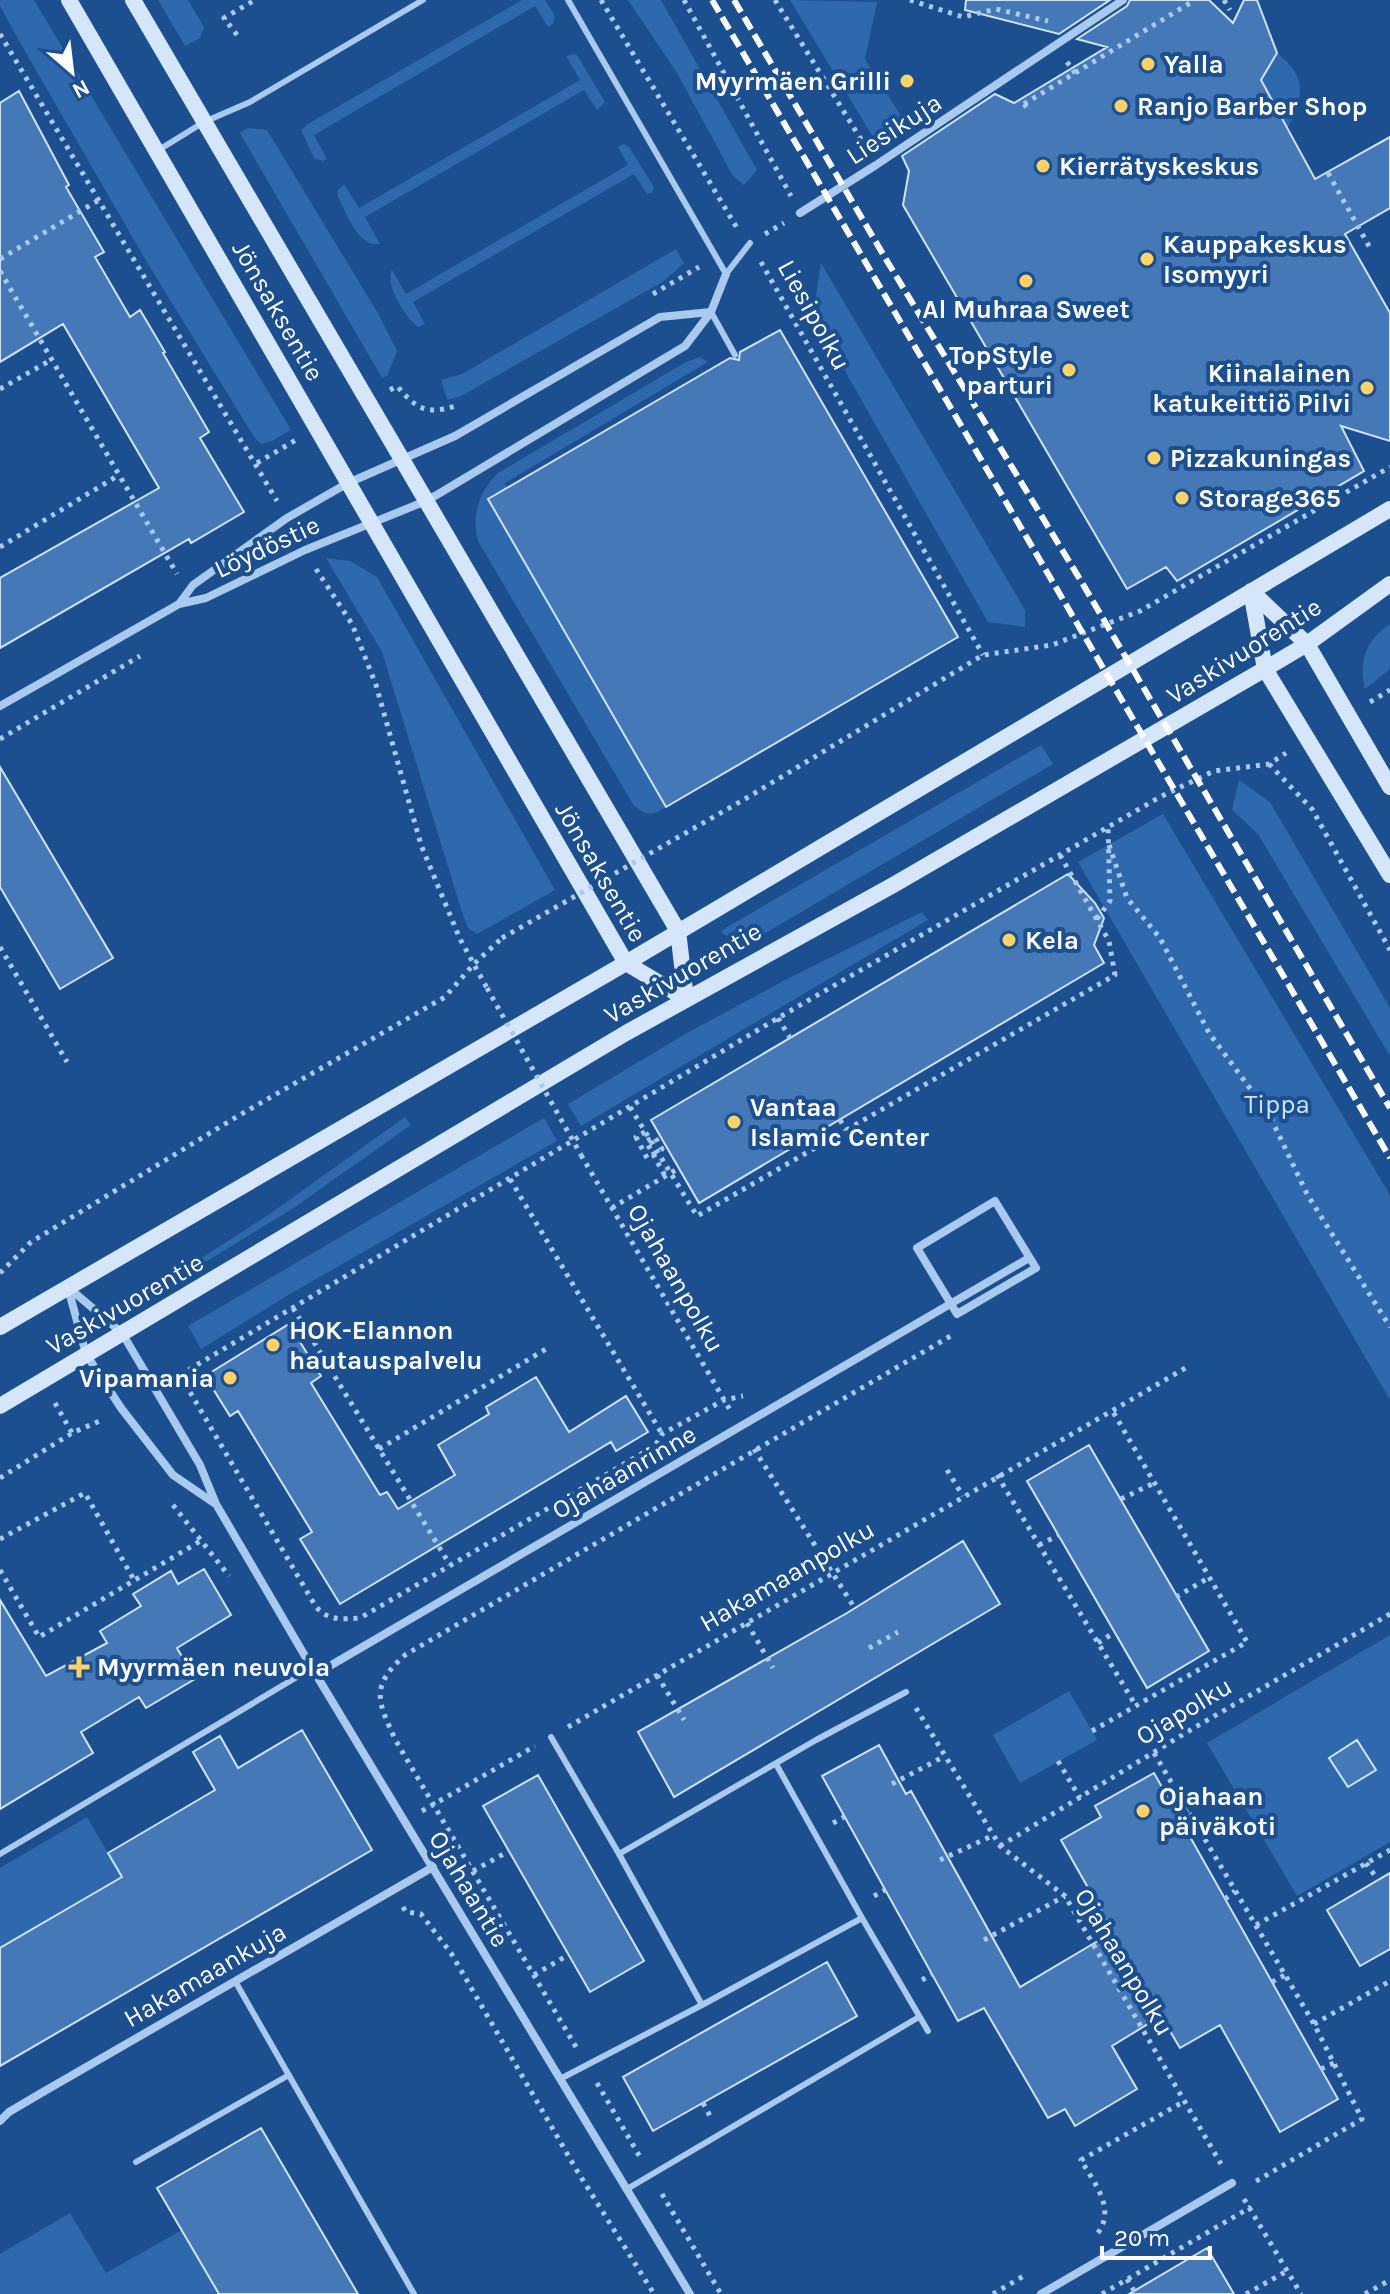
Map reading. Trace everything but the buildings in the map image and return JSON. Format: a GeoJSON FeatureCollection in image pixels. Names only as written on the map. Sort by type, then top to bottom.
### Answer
{"type":"FeatureCollection","features":[{"type":"Feature","properties":{"kind":"main road","name":"Jönsaksentie"},"geometry":{"type":"LineString","coordinates":[[69,0],[626,963],[686,999]]}},
{"type":"Feature","properties":{"kind":"main road","name":"Jönsaksentie"},"geometry":{"type":"LineString","coordinates":[[133,0],[678,931],[686,999]]}},
{"type":"Feature","properties":{"kind":"main road","name":"Vaskivuorentie"},"geometry":{"type":"LineString","coordinates":[[0,1327],[626,963],[1390,509]]}},
{"type":"Feature","properties":{"kind":"main road","name":"Vaskivuorentie"},"geometry":{"type":"LineString","coordinates":[[0,1406],[686,999],[895,884],[1265,669],[1307,644],[1390,584]]}},
{"type":"Feature","properties":{"kind":"main road"},"geometry":{"type":"LineString","coordinates":[[1251,591],[1307,644],[1390,787]]}},
{"type":"Feature","properties":{"kind":"main road"},"geometry":{"type":"LineString","coordinates":[[1251,591],[1265,669],[1390,875]]}},
{"type":"Feature","properties":{"kind":"street","name":"Liesikuja"},"geometry":{"type":"LineString","coordinates":[[800,213],[1123,0]]}},
{"type":"Feature","properties":{"kind":"street"},"geometry":{"type":"LineString","coordinates":[[371,523],[426,501],[685,346],[711,312],[726,274]]}},
{"type":"Feature","properties":{"kind":"street"},"geometry":{"type":"LineString","coordinates":[[348,483],[455,436],[660,317],[711,312]]}},
{"type":"Feature","properties":{"kind":"street","name":"Löydöstie"},"geometry":{"type":"LineString","coordinates":[[179,604],[193,585],[287,518],[348,483]]}},
{"type":"Feature","properties":{"kind":"street","name":"Löydöstie"},"geometry":{"type":"LineString","coordinates":[[0,706],[179,604],[206,598],[305,550],[371,523]]}},
{"type":"Feature","properties":{"kind":"street","name":"Ojahaanrinne"},"geometry":{"type":"LineString","coordinates":[[314,1671],[740,1427],[951,1304],[1029,1258],[995,1201],[917,1248],[951,1304]]}},
{"type":"Feature","properties":{"kind":"street","name":"Ojahaantie"},"geometry":{"type":"LineString","coordinates":[[68,1288],[122,1333],[200,1465],[216,1504],[314,1671],[690,2294]]}},
{"type":"Feature","properties":{"kind":"street","name":"Ojahaantie"},"geometry":{"type":"LineString","coordinates":[[68,1288],[86,1354],[121,1408],[173,1475],[216,1504]]}},
{"type":"Feature","properties":{"kind":"street","name":"Hakamaankuja"},"geometry":{"type":"LineString","coordinates":[[0,2121],[20,2105],[433,1867]]}},
{"type":"Feature","properties":{"kind":"street"},"geometry":{"type":"LineString","coordinates":[[1041,2294],[1232,2183]]}},
{"type":"Feature","properties":{"kind":"lane"},"geometry":{"type":"LineString","coordinates":[[157,151],[204,122],[250,102],[423,0]]}},
{"type":"Feature","properties":{"kind":"lane"},"geometry":{"type":"LineString","coordinates":[[568,0],[726,274],[750,243]]}},
{"type":"Feature","properties":{"kind":"lane"},"geometry":{"type":"LineString","coordinates":[[711,312],[735,355]]}},
{"type":"Feature","properties":{"kind":"lane"},"geometry":{"type":"LineString","coordinates":[[0,1854],[314,1671]]}},
{"type":"Feature","properties":{"kind":"lane"},"geometry":{"type":"LineString","coordinates":[[619,1854],[906,1692]]}},
{"type":"Feature","properties":{"kind":"lane"},"geometry":{"type":"LineString","coordinates":[[551,1737],[702,2005]]}},
{"type":"Feature","properties":{"kind":"lane"},"geometry":{"type":"LineString","coordinates":[[776,1764],[928,2031]]}},
{"type":"Feature","properties":{"kind":"lane"},"geometry":{"type":"LineString","coordinates":[[560,2079],[862,1918]]}},
{"type":"Feature","properties":{"kind":"lane"},"geometry":{"type":"LineString","coordinates":[[235,1981],[414,2294]]}},
{"type":"Feature","properties":{"kind":"lane"},"geometry":{"type":"LineString","coordinates":[[627,2189],[919,2017]]}},
{"type":"Feature","properties":{"kind":"lane"},"geometry":{"type":"LineString","coordinates":[[136,2162],[289,2075]]}},
{"type":"Feature","properties":{"kind":"path"},"geometry":{"type":"LineString","coordinates":[[237,35],[224,18],[255,0]]}},
{"type":"Feature","properties":{"kind":"path","name":"Liesipolku"},"geometry":{"type":"LineString","coordinates":[[601,0],[730,219],[750,243],[983,655]]}},
{"type":"Feature","properties":{"kind":"path"},"geometry":{"type":"LineString","coordinates":[[684,0],[800,213],[750,243]]}},
{"type":"Feature","properties":{"kind":"path"},"geometry":{"type":"LineString","coordinates":[[775,0],[876,165]]}},
{"type":"Feature","properties":{"kind":"path"},"geometry":{"type":"LineString","coordinates":[[910,0],[963,17],[996,9],[1047,22],[1058,15]]}},
{"type":"Feature","properties":{"kind":"path"},"geometry":{"type":"LineString","coordinates":[[1027,108],[1024,104],[1195,0]]}},
{"type":"Feature","properties":{"kind":"path"},"geometry":{"type":"LineString","coordinates":[[1224,0],[1230,10]]}},
{"type":"Feature","properties":{"kind":"path"},"geometry":{"type":"LineString","coordinates":[[0,34],[287,518]]}},
{"type":"Feature","properties":{"kind":"path"},"geometry":{"type":"LineString","coordinates":[[1328,173],[1370,248]]}},
{"type":"Feature","properties":{"kind":"path"},"geometry":{"type":"LineString","coordinates":[[0,259],[99,200]]}},
{"type":"Feature","properties":{"kind":"path"},"geometry":{"type":"LineString","coordinates":[[649,296],[717,256]]}},
{"type":"Feature","properties":{"kind":"path"},"geometry":{"type":"LineString","coordinates":[[0,271],[178,576],[188,570]]}},
{"type":"Feature","properties":{"kind":"path"},"geometry":{"type":"LineString","coordinates":[[0,389],[51,360]]}},
{"type":"Feature","properties":{"kind":"path"},"geometry":{"type":"LineString","coordinates":[[368,401],[397,386],[414,406],[429,411],[464,403]]}},
{"type":"Feature","properties":{"kind":"path"},"geometry":{"type":"LineString","coordinates":[[256,463],[317,428]]}},
{"type":"Feature","properties":{"kind":"path"},"geometry":{"type":"LineString","coordinates":[[0,1273],[31,1242],[238,1116],[445,997],[502,938],[745,799],[983,655],[1052,645],[1140,611],[1390,467]]}},
{"type":"Feature","properties":{"kind":"path"},"geometry":{"type":"LineString","coordinates":[[0,547],[119,475]]}},
{"type":"Feature","properties":{"kind":"path"},"geometry":{"type":"LineString","coordinates":[[267,502],[274,494]]}},
{"type":"Feature","properties":{"kind":"path"},"geometry":{"type":"LineString","coordinates":[[305,550],[352,624],[376,685],[421,845],[442,900],[474,964]]}},
{"type":"Feature","properties":{"kind":"path"},"geometry":{"type":"LineString","coordinates":[[0,739],[147,652]]}},
{"type":"Feature","properties":{"kind":"path"},"geometry":{"type":"LineString","coordinates":[[1349,715],[1390,690]]}},
{"type":"Feature","properties":{"kind":"path"},"geometry":{"type":"LineString","coordinates":[[155,1389],[778,1018],[1160,797],[1214,771],[1269,764],[1307,739]]}},
{"type":"Feature","properties":{"kind":"path"},"geometry":{"type":"LineString","coordinates":[[1269,764],[1312,809],[1390,950]]}},
{"type":"Feature","properties":{"kind":"path"},"geometry":{"type":"LineString","coordinates":[[1097,919],[1110,901],[1108,827]]}},
{"type":"Feature","properties":{"kind":"path"},"geometry":{"type":"LineString","coordinates":[[1109,845],[1127,898],[1160,938],[1209,1033],[1269,1114],[1307,1194],[1390,1327]]}},
{"type":"Feature","properties":{"kind":"path"},"geometry":{"type":"LineString","coordinates":[[630,1107],[697,1216],[1115,975],[1109,941],[1060,855]]}},
{"type":"Feature","properties":{"kind":"path"},"geometry":{"type":"LineString","coordinates":[[0,947],[67,1062]]}},
{"type":"Feature","properties":{"kind":"path","name":"Ojahaanpolku"},"geometry":{"type":"LineString","coordinates":[[474,964],[724,1400],[854,1607]]}},
{"type":"Feature","properties":{"kind":"path"},"geometry":{"type":"LineString","coordinates":[[778,1018],[790,1038]]}},
{"type":"Feature","properties":{"kind":"path"},"geometry":{"type":"LineString","coordinates":[[840,1120],[846,1130]]}},
{"type":"Feature","properties":{"kind":"path"},"geometry":{"type":"LineString","coordinates":[[645,1132],[636,1137],[647,1158],[655,1153],[662,1149],[655,1137],[646,1141],[652,1153],[659,1165],[665,1176]]}},
{"type":"Feature","properties":{"kind":"path"},"geometry":{"type":"LineString","coordinates":[[612,1208],[679,1168]]}},
{"type":"Feature","properties":{"kind":"path"},"geometry":{"type":"LineString","coordinates":[[510,1179],[662,1434]]}},
{"type":"Feature","properties":{"kind":"path"},"geometry":{"type":"LineString","coordinates":[[293,1308],[450,1565]]}},
{"type":"Feature","properties":{"kind":"path"},"geometry":{"type":"LineString","coordinates":[[434,1805],[396,1741],[379,1705],[380,1684],[389,1669],[418,1647],[965,1328]]}},
{"type":"Feature","properties":{"kind":"path"},"geometry":{"type":"LineString","coordinates":[[379,1449],[546,1349]]}},
{"type":"Feature","properties":{"kind":"path"},"geometry":{"type":"LineString","coordinates":[[330,1368],[349,1356]]}},
{"type":"Feature","properties":{"kind":"path","name":"Hakamaanpolku"},"geometry":{"type":"LineString","coordinates":[[405,1821],[1189,1366]]}},
{"type":"Feature","properties":{"kind":"path"},"geometry":{"type":"LineString","coordinates":[[180,1375],[316,1607],[323,1615],[336,1620],[360,1618],[655,1446],[662,1434],[724,1400],[753,1390]]}},
{"type":"Feature","properties":{"kind":"path"},"geometry":{"type":"LineString","coordinates":[[0,1478],[72,1433],[121,1408]]}},
{"type":"Feature","properties":{"kind":"path"},"geometry":{"type":"LineString","coordinates":[[1092,1731],[1247,1642],[1112,1410]]}},
{"type":"Feature","properties":{"kind":"path"},"geometry":{"type":"LineString","coordinates":[[96,1423],[103,1428]]}},
{"type":"Feature","properties":{"kind":"path"},"geometry":{"type":"LineString","coordinates":[[947,1470],[963,1496]]}},
{"type":"Feature","properties":{"kind":"path"},"geometry":{"type":"LineString","coordinates":[[997,1475],[1136,1706]]}},
{"type":"Feature","properties":{"kind":"path"},"geometry":{"type":"LineString","coordinates":[[1121,1499],[1154,1483]]}},
{"type":"Feature","properties":{"kind":"path"},"geometry":{"type":"LineString","coordinates":[[0,1539],[85,1493],[134,1580]]}},
{"type":"Feature","properties":{"kind":"path"},"geometry":{"type":"LineString","coordinates":[[164,1493],[234,1583]]}},
{"type":"Feature","properties":{"kind":"path"},"geometry":{"type":"LineString","coordinates":[[1039,1545],[1059,1535]]}},
{"type":"Feature","properties":{"kind":"path"},"geometry":{"type":"LineString","coordinates":[[0,1570],[39,1637],[202,1540]]}},
{"type":"Feature","properties":{"kind":"path"},"geometry":{"type":"LineString","coordinates":[[1176,1597],[1210,1577]]}},
{"type":"Feature","properties":{"kind":"path","name":"Ojapolku"},"geometry":{"type":"LineString","coordinates":[[1000,1846],[1390,1614]]}},
{"type":"Feature","properties":{"kind":"path"},"geometry":{"type":"LineString","coordinates":[[747,1623],[773,1668]]}},
{"type":"Feature","properties":{"kind":"path"},"geometry":{"type":"LineString","coordinates":[[869,1648],[898,1632]]}},
{"type":"Feature","properties":{"kind":"path"},"geometry":{"type":"LineString","coordinates":[[1098,1643],[1115,1632]]}},
{"type":"Feature","properties":{"kind":"path"},"geometry":{"type":"LineString","coordinates":[[657,1675],[684,1720]]}},
{"type":"Feature","properties":{"kind":"path","name":"Ojahaanpolku"},"geometry":{"type":"LineString","coordinates":[[906,1692],[1000,1846],[1065,1896],[1183,2102],[1232,2183],[1251,2207],[1301,2294]]}},
{"type":"Feature","properties":{"kind":"path"},"geometry":{"type":"LineString","coordinates":[[1154,1753],[1314,2024],[1362,2119],[1239,2192]]}},
{"type":"Feature","properties":{"kind":"path"},"geometry":{"type":"LineString","coordinates":[[892,1784],[945,1756]]}},
{"type":"Feature","properties":{"kind":"path"},"geometry":{"type":"LineString","coordinates":[[1058,1761],[1080,1798]]}},
{"type":"Feature","properties":{"kind":"path"},"geometry":{"type":"LineString","coordinates":[[1179,1816],[1188,1810]]}},
{"type":"Feature","properties":{"kind":"path"},"geometry":{"type":"LineString","coordinates":[[940,1860],[994,1835]]}},
{"type":"Feature","properties":{"kind":"path"},"geometry":{"type":"LineString","coordinates":[[1256,1925],[1390,1850]]}},
{"type":"Feature","properties":{"kind":"path"},"geometry":{"type":"LineString","coordinates":[[473,1871],[509,1851]]}},
{"type":"Feature","properties":{"kind":"path"},"geometry":{"type":"LineString","coordinates":[[1366,1863],[1378,1880]]}},
{"type":"Feature","properties":{"kind":"path"},"geometry":{"type":"LineString","coordinates":[[393,1890],[406,1912],[421,1914],[451,1953],[576,2169],[654,2294]]}},
{"type":"Feature","properties":{"kind":"path"},"geometry":{"type":"LineString","coordinates":[[1225,1899],[1235,1891]]}},
{"type":"Feature","properties":{"kind":"path"},"geometry":{"type":"LineString","coordinates":[[984,1940],[1065,1896]]}},
{"type":"Feature","properties":{"kind":"path"},"geometry":{"type":"LineString","coordinates":[[534,1975],[568,1955]]}},
{"type":"Feature","properties":{"kind":"path"},"geometry":{"type":"LineString","coordinates":[[1272,1982],[1285,1975]]}},
{"type":"Feature","properties":{"kind":"path"},"geometry":{"type":"LineString","coordinates":[[1314,2024],[1390,1981]]}},
{"type":"Feature","properties":{"kind":"path"},"geometry":{"type":"LineString","coordinates":[[1321,2069],[1334,2063]]}},
{"type":"Feature","properties":{"kind":"path"},"geometry":{"type":"LineString","coordinates":[[1086,2240],[1099,2232],[1105,2221],[1106,2206],[1081,2160],[1183,2102]]}},
{"type":"Feature","properties":{"kind":"path"},"geometry":{"type":"LineString","coordinates":[[1102,2294],[1251,2207]]}},
{"type":"Feature","properties":{"kind":"path"},"geometry":{"type":"LineString","coordinates":[[993,2294],[1033,2271]]}},
{"type":"Feature","properties":{"kind":"path"},"geometry":{"type":"LineString","coordinates":[[1246,2294],[1287,2271]]}},
{"type":"Feature","properties":{"kind":"path"},"geometry":{"type":"LineString","coordinates":[[1127,2279],[1136,2294]]}},
{"type":"Feature","properties":{"kind":"path"},"geometry":{"type":"LineString","coordinates":[[1365,2294],[1390,2280]]}},
{"type":"Feature","properties":{"kind":"green space"},"geometry":{"type":"Polygon","coordinates":[[[0,0],[34,0],[291,430],[261,444],[254,437],[145,259],[18,39],[0,6],[0,0]]]}},
{"type":"Feature","properties":{"kind":"green space"},"geometry":{"type":"Polygon","coordinates":[[[158,0],[188,0],[204,27],[200,38],[185,46],[158,0]]]}},
{"type":"Feature","properties":{"kind":"green space"},"geometry":{"type":"Polygon","coordinates":[[[522,0],[545,0],[555,16],[553,24],[548,27],[535,6],[314,135],[327,159],[314,158],[301,130],[308,124],[522,0]]]}},
{"type":"Feature","properties":{"kind":"green space"},"geometry":{"type":"Polygon","coordinates":[[[628,0],[661,0],[757,170],[744,185],[733,176],[677,73],[628,0]]]}},
{"type":"Feature","properties":{"kind":"green space"},"geometry":{"type":"Polygon","coordinates":[[[790,0],[877,2],[865,59],[906,124],[876,142],[790,0]]]}},
{"type":"Feature","properties":{"kind":"green space"},"geometry":{"type":"Polygon","coordinates":[[[1277,53],[1294,70],[1300,88],[1297,107],[1287,129],[1261,81],[1277,53]]]}},
{"type":"Feature","properties":{"kind":"green space"},"geometry":{"type":"Polygon","coordinates":[[[574,54],[605,102],[597,110],[584,90],[365,217],[380,244],[365,241],[359,235],[338,197],[338,190],[344,184],[359,208],[580,80],[566,56],[574,54]]]}},
{"type":"Feature","properties":{"kind":"green space"},"geometry":{"type":"Polygon","coordinates":[[[248,128],[267,130],[379,315],[397,351],[387,376],[382,378],[240,133],[248,128]]]}},
{"type":"Feature","properties":{"kind":"green space"},"geometry":{"type":"Polygon","coordinates":[[[624,144],[654,187],[652,193],[647,194],[634,174],[413,302],[425,324],[418,327],[408,316],[391,284],[392,270],[406,294],[628,165],[618,147],[624,144]]]}},
{"type":"Feature","properties":{"kind":"green space"},"geometry":{"type":"Polygon","coordinates":[[[676,249],[684,263],[664,281],[461,396],[447,400],[441,380],[462,374],[676,249]]]}},
{"type":"Feature","properties":{"kind":"green space"},"geometry":{"type":"Polygon","coordinates":[[[821,263],[1025,610],[1025,627],[988,622],[813,315],[821,263]]]}},
{"type":"Feature","properties":{"kind":"green space"},"geometry":{"type":"Polygon","coordinates":[[[700,357],[708,362],[505,483],[507,488],[488,499],[666,807],[650,814],[634,806],[478,541],[476,513],[481,496],[498,473],[686,362],[700,357]]]}},
{"type":"Feature","properties":{"kind":"green space"},"geometry":{"type":"Polygon","coordinates":[[[326,558],[350,561],[377,577],[555,890],[477,934],[468,928],[462,912],[382,652],[326,558]]]}},
{"type":"Feature","properties":{"kind":"green space"},"geometry":{"type":"Polygon","coordinates":[[[1390,624],[1390,669],[1365,689],[1363,669],[1366,652],[1375,637],[1390,624]]]}},
{"type":"Feature","properties":{"kind":"green space"},"geometry":{"type":"Polygon","coordinates":[[[1041,745],[1053,764],[755,939],[732,939],[722,933],[722,930],[1041,745]]]}},
{"type":"Feature","properties":{"kind":"green space"},"geometry":{"type":"Polygon","coordinates":[[[1239,780],[1270,802],[1390,1008],[1390,1056],[1258,834],[1232,810],[1239,780]]]}},
{"type":"Feature","properties":{"kind":"green space","name":"Tippa"},"geometry":{"type":"Polygon","coordinates":[[[1163,814],[1390,1195],[1390,1400],[1078,862],[1163,814]]]}},
{"type":"Feature","properties":{"kind":"green space"},"geometry":{"type":"Polygon","coordinates":[[[922,912],[928,920],[581,1126],[568,1104],[687,1033],[922,912]]]}},
{"type":"Feature","properties":{"kind":"green space"},"geometry":{"type":"Polygon","coordinates":[[[405,1117],[411,1125],[295,1207],[181,1277],[175,1275],[267,1216],[405,1117]]]}},
{"type":"Feature","properties":{"kind":"green space"},"geometry":{"type":"Polygon","coordinates":[[[544,1118],[557,1141],[290,1294],[201,1349],[188,1326],[544,1118]]]}},
{"type":"Feature","properties":{"kind":"green space"},"geometry":{"type":"Polygon","coordinates":[[[1390,1635],[1390,1842],[1297,1896],[1207,1743],[1390,1635]]]}},
{"type":"Feature","properties":{"kind":"green space"},"geometry":{"type":"Polygon","coordinates":[[[1069,1691],[1097,1740],[1020,1783],[993,1735],[1069,1691]]]}},
{"type":"Feature","properties":{"kind":"green space"},"geometry":{"type":"Polygon","coordinates":[[[87,1817],[122,1877],[0,1948],[0,1868],[87,1817]]]}},
{"type":"Feature","properties":{"kind":"green space"},"geometry":{"type":"Polygon","coordinates":[[[70,2213],[106,2273],[182,2230],[219,2294],[0,2294],[0,2254],[70,2213]]]}},
{"type":"Feature","properties":{"kind":"railway"},"geometry":{"type":"LineString","coordinates":[[712,0],[1390,1158]]}},
{"type":"Feature","properties":{"kind":"railway"},"geometry":{"type":"LineString","coordinates":[[734,0],[887,261],[1081,581],[1390,1108]]}},
{"type":"Feature","properties":{"kind":"place","name":"Yalla"},"geometry":{"type":"Point","coordinates":[1148,64]}},
{"type":"Feature","properties":{"kind":"place","name":"Myyrmäen Grilli"},"geometry":{"type":"Point","coordinates":[907,81]}},
{"type":"Feature","properties":{"kind":"place","name":"Ranjo Barber Shop"},"geometry":{"type":"Point","coordinates":[1121,106]}},
{"type":"Feature","properties":{"kind":"place","name":"Kierrätyskeskus"},"geometry":{"type":"Point","coordinates":[1043,166]}},
{"type":"Feature","properties":{"kind":"place","name":"Kauppakeskus Isomyyri"},"geometry":{"type":"Point","coordinates":[1147,259]}},
{"type":"Feature","properties":{"kind":"place","name":"Al Muhraa Sweet"},"geometry":{"type":"Point","coordinates":[1026,281]}},
{"type":"Feature","properties":{"kind":"place","name":"TopStyle parturi"},"geometry":{"type":"Point","coordinates":[1069,370]}},
{"type":"Feature","properties":{"kind":"place","name":"Kiinalainen katukeittiö Pilvi"},"geometry":{"type":"Point","coordinates":[1367,388]}},
{"type":"Feature","properties":{"kind":"place","name":"Pizzakuningas"},"geometry":{"type":"Point","coordinates":[1154,458]}},
{"type":"Feature","properties":{"kind":"place","name":"Storage365"},"geometry":{"type":"Point","coordinates":[1182,498]}},
{"type":"Feature","properties":{"kind":"place","name":"Kela"},"geometry":{"type":"Point","coordinates":[1009,940]}},
{"type":"Feature","properties":{"kind":"place","name":"Vantaa Islamic Center"},"geometry":{"type":"Point","coordinates":[734,1122]}},
{"type":"Feature","properties":{"kind":"place","name":"HOK-Elannon hautauspalvelu"},"geometry":{"type":"Point","coordinates":[273,1345]}},
{"type":"Feature","properties":{"kind":"place","name":"Vipamania"},"geometry":{"type":"Point","coordinates":[230,1378]}},
{"type":"Feature","properties":{"kind":"place","name":"Myyrmäen neuvola"},"geometry":{"type":"Point","coordinates":[79,1667]}},
{"type":"Feature","properties":{"kind":"place","name":"Ojahaan päiväkoti"},"geometry":{"type":"Point","coordinates":[1143,1811]}}]}
